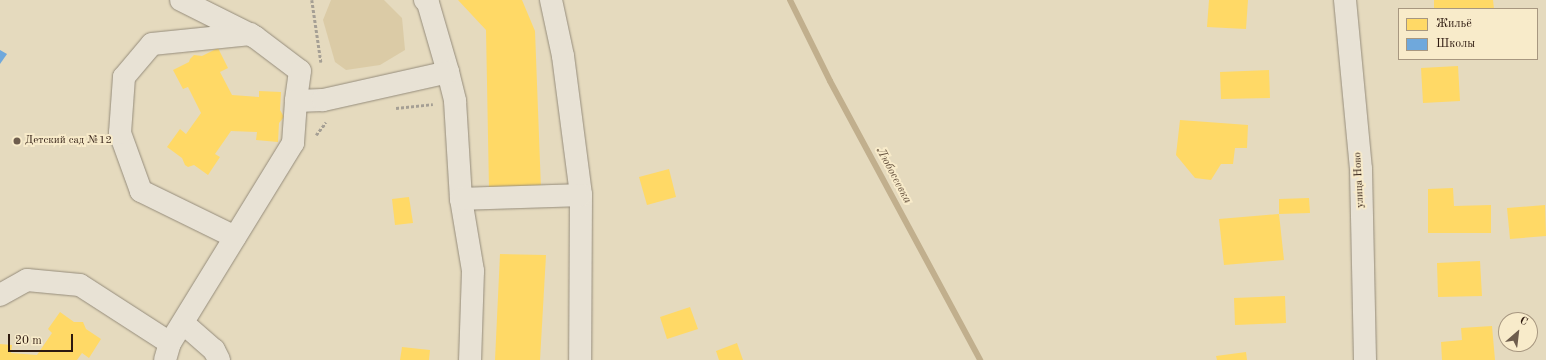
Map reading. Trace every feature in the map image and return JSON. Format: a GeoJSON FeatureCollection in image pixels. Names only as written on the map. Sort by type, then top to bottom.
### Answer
{"type":"FeatureCollection","features":[{"type":"Feature","properties":{"kind":"street"},"geometry":{"type":"LineString","coordinates":[[0,295],[28,280],[80,284],[167,352],[182,323],[293,143],[300,71],[250,34],[181,0]]}},
{"type":"Feature","properties":{"kind":"street"},"geometry":{"type":"LineString","coordinates":[[425,0],[428,3],[455,102],[461,200],[473,271],[470,360]]}},
{"type":"Feature","properties":{"kind":"street"},"geometry":{"type":"LineString","coordinates":[[551,0],[563,56],[581,195],[580,360]]}},
{"type":"Feature","properties":{"kind":"street","name":"улица Ново"},"geometry":{"type":"LineString","coordinates":[[1344,0],[1361,169],[1365,360]]}},
{"type":"Feature","properties":{"kind":"street"},"geometry":{"type":"LineString","coordinates":[[236,237],[141,191],[120,133],[124,77],[152,44],[250,34]]}},
{"type":"Feature","properties":{"kind":"street"},"geometry":{"type":"LineString","coordinates":[[296,101],[323,100],[448,72]]}},
{"type":"Feature","properties":{"kind":"street"},"geometry":{"type":"LineString","coordinates":[[461,200],[581,195]]}},
{"type":"Feature","properties":{"kind":"street"},"geometry":{"type":"LineString","coordinates":[[182,323],[214,350],[219,360]]}},
{"type":"Feature","properties":{"kind":"path"},"geometry":{"type":"LineString","coordinates":[[312,0],[322,65]]}},
{"type":"Feature","properties":{"kind":"path"},"geometry":{"type":"LineString","coordinates":[[392,108],[455,102]]}},
{"type":"Feature","properties":{"kind":"path"},"geometry":{"type":"LineString","coordinates":[[315,138],[327,121]]}},
{"type":"Feature","properties":{"kind":"shaded area"},"geometry":{"type":"Polygon","coordinates":[[[331,0],[384,0],[402,18],[405,50],[380,65],[346,70],[335,62],[323,20],[331,0]]]}},
{"type":"Feature","properties":{"kind":"building: Жильё"},"geometry":{"type":"Polygon","coordinates":[[[458,0],[522,0],[535,31],[541,189],[489,190],[486,30],[458,0]]]}},
{"type":"Feature","properties":{"kind":"building: Жильё"},"geometry":{"type":"Polygon","coordinates":[[[1209,0],[1248,0],[1246,29],[1207,27],[1209,0]]]}},
{"type":"Feature","properties":{"kind":"building: Жильё"},"geometry":{"type":"Polygon","coordinates":[[[1434,0],[1493,0],[1494,8],[1434,8],[1434,0]]]}},
{"type":"Feature","properties":{"kind":"building: Жильё"},"geometry":{"type":"Polygon","coordinates":[[[218,48],[228,68],[220,72],[232,95],[259,97],[259,91],[281,92],[280,110],[284,117],[279,123],[278,142],[256,140],[257,132],[231,131],[215,154],[220,157],[208,175],[194,165],[188,167],[185,165],[182,158],[167,147],[180,129],[186,134],[201,113],[188,87],[183,89],[173,70],[189,62],[194,55],[202,56],[218,48]]]}},
{"type":"Feature","properties":{"kind":"building: Жильё"},"geometry":{"type":"Polygon","coordinates":[[[1458,66],[1460,101],[1423,103],[1421,68],[1458,66]]]}},
{"type":"Feature","properties":{"kind":"building: Жильё"},"geometry":{"type":"Polygon","coordinates":[[[1269,70],[1270,98],[1221,99],[1220,72],[1269,70]]]}},
{"type":"Feature","properties":{"kind":"building: Жильё"},"geometry":{"type":"Polygon","coordinates":[[[1180,120],[1248,125],[1247,148],[1235,148],[1233,164],[1221,164],[1211,180],[1195,178],[1176,155],[1180,120]]]}},
{"type":"Feature","properties":{"kind":"building: Жильё"},"geometry":{"type":"Polygon","coordinates":[[[669,169],[676,197],[647,205],[639,177],[669,169]]]}},
{"type":"Feature","properties":{"kind":"building: Жильё"},"geometry":{"type":"Polygon","coordinates":[[[1453,188],[1454,206],[1491,205],[1491,233],[1428,233],[1428,189],[1453,188]]]}},
{"type":"Feature","properties":{"kind":"building: Жильё"},"geometry":{"type":"Polygon","coordinates":[[[409,197],[413,223],[395,225],[392,199],[409,197]]]}},
{"type":"Feature","properties":{"kind":"building: Жильё"},"geometry":{"type":"Polygon","coordinates":[[[1309,198],[1310,213],[1279,214],[1279,199],[1309,198]]]}},
{"type":"Feature","properties":{"kind":"building: Жильё"},"geometry":{"type":"Polygon","coordinates":[[[1545,205],[1546,236],[1510,239],[1507,208],[1545,205]]]}},
{"type":"Feature","properties":{"kind":"building: Жильё"},"geometry":{"type":"Polygon","coordinates":[[[1279,214],[1284,260],[1224,265],[1219,219],[1279,214]]]}},
{"type":"Feature","properties":{"kind":"building: Жильё"},"geometry":{"type":"Polygon","coordinates":[[[500,254],[546,255],[540,360],[495,360],[500,254]]]}},
{"type":"Feature","properties":{"kind":"building: Жильё"},"geometry":{"type":"Polygon","coordinates":[[[1480,261],[1482,296],[1438,297],[1437,263],[1480,261]]]}},
{"type":"Feature","properties":{"kind":"building: Жильё"},"geometry":{"type":"Polygon","coordinates":[[[1285,296],[1286,323],[1235,325],[1234,298],[1285,296]]]}},
{"type":"Feature","properties":{"kind":"building: Жильё"},"geometry":{"type":"Polygon","coordinates":[[[690,307],[698,329],[667,339],[660,317],[690,307]]]}},
{"type":"Feature","properties":{"kind":"building: Жильё"},"geometry":{"type":"Polygon","coordinates":[[[60,312],[74,322],[83,322],[86,329],[101,339],[89,358],[82,353],[77,360],[0,360],[0,344],[12,345],[11,353],[37,355],[52,333],[48,329],[60,312]]]}},
{"type":"Feature","properties":{"kind":"building: Жильё"},"geometry":{"type":"Polygon","coordinates":[[[1492,326],[1495,360],[1442,360],[1441,342],[1462,340],[1461,328],[1492,326]]]}},
{"type":"Feature","properties":{"kind":"building: Жильё"},"geometry":{"type":"Polygon","coordinates":[[[737,343],[743,360],[719,360],[716,351],[737,343]]]}},
{"type":"Feature","properties":{"kind":"building: Жильё"},"geometry":{"type":"Polygon","coordinates":[[[402,347],[430,350],[429,360],[400,360],[402,347]]]}},
{"type":"Feature","properties":{"kind":"building: Жильё"},"geometry":{"type":"Polygon","coordinates":[[[1246,352],[1247,360],[1217,360],[1216,356],[1246,352]]]}},
{"type":"Feature","properties":{"kind":"building: Школы"},"geometry":{"type":"Polygon","coordinates":[[[0,50],[7,54],[0,64],[0,50]]]}},
{"type":"Feature","properties":{"kind":"waterway","name":"Любосеевка"},"geometry":{"type":"LineString","coordinates":[[790,0],[830,81],[980,360]]}},
{"type":"Feature","properties":{"kind":"place","name":"Детский сад №12"},"geometry":{"type":"Point","coordinates":[17,141]}}]}
